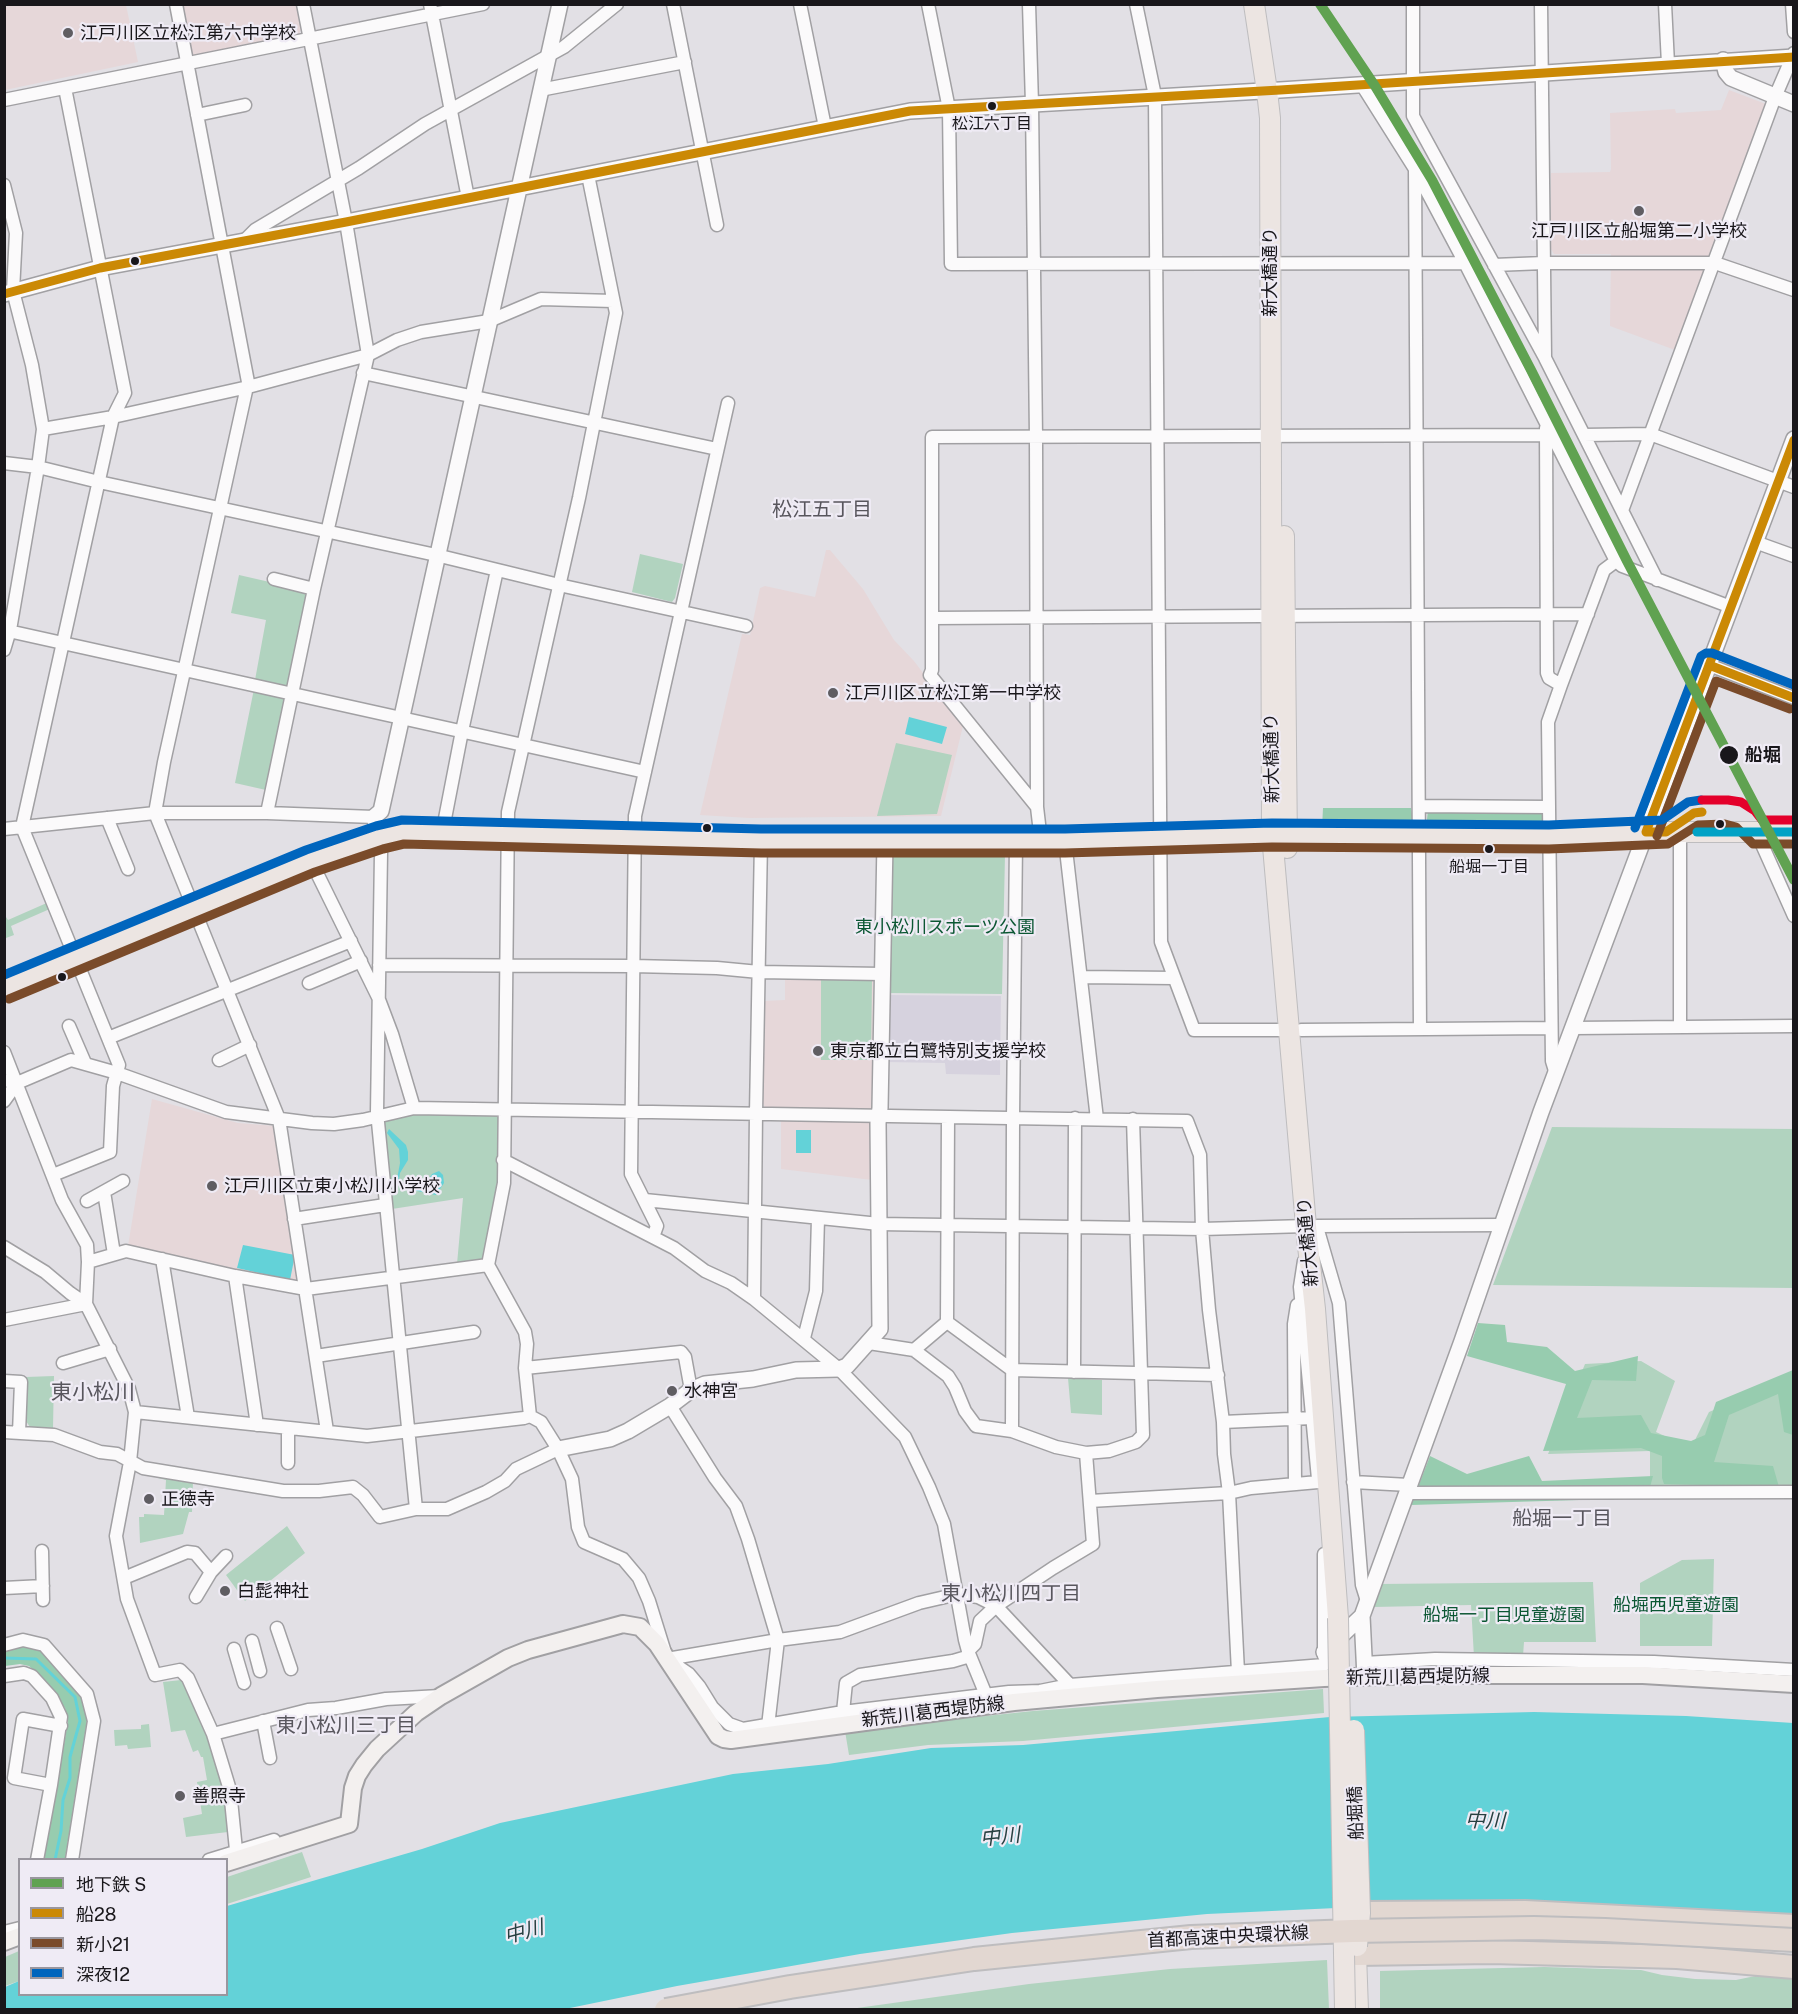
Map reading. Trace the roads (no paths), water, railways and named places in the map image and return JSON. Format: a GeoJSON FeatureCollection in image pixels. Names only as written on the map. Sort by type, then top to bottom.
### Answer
{"type":"FeatureCollection","features":[{"type":"Feature","properties":{"kind":"highway"},"geometry":{"type":"LineString","coordinates":[[1794,1926],[1547,1913],[1360,1913],[1351,1923],[1350,1945],[1677,1957],[1794,1967]]}},
{"type":"Feature","properties":{"kind":"highway","name":"首都高速中央環状線"},"geometry":{"type":"LineString","coordinates":[[666,2010],[790,1987],[950,1962],[1191,1937],[1363,1930],[1534,1928],[1794,1940]]}},
{"type":"Feature","properties":{"kind":"highway","name":"首都高速中央環状線"},"geometry":{"type":"LineString","coordinates":[[742,2010],[871,1988],[1046,1965],[1289,1947],[1536,1942],[1794,1954]]}},
{"type":"Feature","properties":{"kind":"main road","name":"新大橋通り"},"geometry":{"type":"LineString","coordinates":[[1254,4],[1274,90]]}},
{"type":"Feature","properties":{"kind":"main road","name":"新大橋通り"},"geometry":{"type":"LineString","coordinates":[[1267,4],[1274,90],[1270,118],[1276,263],[1279,836],[1312,1231],[1350,1617]]}},
{"type":"Feature","properties":{"kind":"main road"},"geometry":{"type":"LineString","coordinates":[[4,988],[311,861],[380,837],[403,832],[885,842],[1279,836],[1549,837],[1646,832],[1794,832]]}},
{"type":"Feature","properties":{"kind":"main road","name":"船堀橋"},"geometry":{"type":"LineString","coordinates":[[1350,1617],[1360,1913]]}},
{"type":"Feature","properties":{"kind":"main road","name":"船堀橋"},"geometry":{"type":"LineString","coordinates":[[1345,2010],[1350,1945],[1350,1617]]}},
{"type":"Feature","properties":{"kind":"main road","name":"新荒川葛西堤防線"},"geometry":{"type":"LineString","coordinates":[[231,1857],[349,1824],[353,1788],[357,1776],[377,1749],[416,1713],[508,1658],[528,1650],[623,1624],[634,1624],[657,1644],[714,1730],[724,1739],[731,1740],[1041,1695],[1157,1689],[1324,1665],[1416,1675],[1643,1675],[1794,1684]]}},
{"type":"Feature","properties":{"kind":"main road","name":"船堀橋"},"geometry":{"type":"LineString","coordinates":[[1350,1945],[1358,2010]]}},
{"type":"Feature","properties":{"kind":"street"},"geometry":{"type":"LineString","coordinates":[[176,4],[191,63],[197,115],[248,387],[164,762],[155,813],[279,1119],[327,1431]]}},
{"type":"Feature","properties":{"kind":"street"},"geometry":{"type":"LineString","coordinates":[[267,813],[314,589],[368,355],[346,222],[303,4]]}},
{"type":"Feature","properties":{"kind":"street"},"geometry":{"type":"LineString","coordinates":[[4,100],[310,39],[431,9],[483,4]]}},
{"type":"Feature","properties":{"kind":"street"},"geometry":{"type":"LineString","coordinates":[[4,829],[155,813],[267,813],[374,817],[381,811],[560,4]]}},
{"type":"Feature","properties":{"kind":"street"},"geometry":{"type":"LineString","coordinates":[[244,241],[255,230],[450,109],[564,47],[617,4]]}},
{"type":"Feature","properties":{"kind":"street"},"geometry":{"type":"LineString","coordinates":[[673,4],[717,225]]}},
{"type":"Feature","properties":{"kind":"street"},"geometry":{"type":"LineString","coordinates":[[800,4],[825,127]]}},
{"type":"Feature","properties":{"kind":"street"},"geometry":{"type":"LineString","coordinates":[[928,4],[949,109],[951,264],[1465,263]]}},
{"type":"Feature","properties":{"kind":"street"},"geometry":{"type":"LineString","coordinates":[[1029,4],[1036,437],[1038,807],[1041,841]]}},
{"type":"Feature","properties":{"kind":"street"},"geometry":{"type":"LineString","coordinates":[[1136,4],[1155,96],[1161,942],[1173,978],[1194,1029],[1551,1028]]}},
{"type":"Feature","properties":{"kind":"street"},"geometry":{"type":"LineString","coordinates":[[1413,4],[1413,116],[1545,358],[1623,508],[1657,580]]}},
{"type":"Feature","properties":{"kind":"street"},"geometry":{"type":"LineString","coordinates":[[1541,4],[1545,358]]}},
{"type":"Feature","properties":{"kind":"street"},"geometry":{"type":"LineString","coordinates":[[1665,4],[1668,64]]}},
{"type":"Feature","properties":{"kind":"street"},"geometry":{"type":"LineString","coordinates":[[1792,4],[1794,33]]}},
{"type":"Feature","properties":{"kind":"street"},"geometry":{"type":"LineString","coordinates":[[431,9],[468,198]]}},
{"type":"Feature","properties":{"kind":"street"},"geometry":{"type":"LineString","coordinates":[[9,293],[100,268],[910,111],[1362,85],[1793,56],[1775,97],[1623,508]]}},
{"type":"Feature","properties":{"kind":"street"},"geometry":{"type":"LineString","coordinates":[[1723,60],[1726,72],[1731,78],[1794,104]]}},
{"type":"Feature","properties":{"kind":"street"},"geometry":{"type":"LineString","coordinates":[[540,90],[685,62]]}},
{"type":"Feature","properties":{"kind":"street"},"geometry":{"type":"LineString","coordinates":[[1362,85],[1415,170],[1465,263],[1616,561],[1622,566],[1731,607]]}},
{"type":"Feature","properties":{"kind":"street"},"geometry":{"type":"LineString","coordinates":[[53,1175],[110,1152],[113,1086],[119,1065],[22,827],[113,417],[125,393],[65,88]]}},
{"type":"Feature","properties":{"kind":"street"},"geometry":{"type":"LineString","coordinates":[[197,115],[245,105]]}},
{"type":"Feature","properties":{"kind":"street"},"geometry":{"type":"LineString","coordinates":[[1415,170],[1420,1028]]}},
{"type":"Feature","properties":{"kind":"street"},"geometry":{"type":"LineString","coordinates":[[530,1416],[525,1368],[527,1344],[525,1332],[488,1265],[504,1183],[508,812],[595,422],[616,313],[588,175]]}},
{"type":"Feature","properties":{"kind":"street"},"geometry":{"type":"LineString","coordinates":[[4,185],[16,233],[9,293],[32,365],[43,429],[4,650]]}},
{"type":"Feature","properties":{"kind":"street"},"geometry":{"type":"LineString","coordinates":[[1494,265],[1715,263],[1794,290]]}},
{"type":"Feature","properties":{"kind":"street"},"geometry":{"type":"LineString","coordinates":[[43,429],[113,417],[248,387],[368,355],[397,340],[422,332],[489,321],[541,299],[614,301]]}},
{"type":"Feature","properties":{"kind":"street"},"geometry":{"type":"LineString","coordinates":[[363,373],[717,449]]}},
{"type":"Feature","properties":{"kind":"street"},"geometry":{"type":"LineString","coordinates":[[653,1237],[657,1226],[631,1174],[635,816],[728,403]]}},
{"type":"Feature","properties":{"kind":"street"},"geometry":{"type":"LineString","coordinates":[[1547,421],[1545,435],[1546,673],[1549,678],[1561,685]]}},
{"type":"Feature","properties":{"kind":"street"},"geometry":{"type":"LineString","coordinates":[[1584,435],[1650,434],[1794,487]]}},
{"type":"Feature","properties":{"kind":"street"},"geometry":{"type":"LineString","coordinates":[[1038,807],[930,675],[932,670],[932,437],[1545,435]]}},
{"type":"Feature","properties":{"kind":"street"},"geometry":{"type":"LineString","coordinates":[[1324,1665],[1350,1617],[1367,1600],[1462,1341],[1556,1074],[1794,438]]}},
{"type":"Feature","properties":{"kind":"street"},"geometry":{"type":"LineString","coordinates":[[4,463],[38,467],[746,626]]}},
{"type":"Feature","properties":{"kind":"street"},"geometry":{"type":"LineString","coordinates":[[1755,542],[1794,556]]}},
{"type":"Feature","properties":{"kind":"street"},"geometry":{"type":"LineString","coordinates":[[1556,1074],[1552,1061],[1551,1028],[1548,722],[1604,570],[1616,561]]}},
{"type":"Feature","properties":{"kind":"street"},"geometry":{"type":"LineString","coordinates":[[442,834],[497,570]]}},
{"type":"Feature","properties":{"kind":"street"},"geometry":{"type":"LineString","coordinates":[[274,579],[314,589]]}},
{"type":"Feature","properties":{"kind":"street"},"geometry":{"type":"LineString","coordinates":[[932,618],[1588,614]]}},
{"type":"Feature","properties":{"kind":"street"},"geometry":{"type":"LineString","coordinates":[[7,630],[645,772]]}},
{"type":"Feature","properties":{"kind":"street"},"geometry":{"type":"LineString","coordinates":[[1709,665],[1794,698]]}},
{"type":"Feature","properties":{"kind":"street"},"geometry":{"type":"LineString","coordinates":[[1419,806],[1548,807]]}},
{"type":"Feature","properties":{"kind":"street"},"geometry":{"type":"LineString","coordinates":[[374,817],[380,837],[381,853],[377,1116],[416,1509]]}},
{"type":"Feature","properties":{"kind":"street"},"geometry":{"type":"LineString","coordinates":[[107,818],[128,869]]}},
{"type":"Feature","properties":{"kind":"street"},"geometry":{"type":"LineString","coordinates":[[1680,832],[1680,1026]]}},
{"type":"Feature","properties":{"kind":"street"},"geometry":{"type":"LineString","coordinates":[[1760,840],[1794,916]]}},
{"type":"Feature","properties":{"kind":"street"},"geometry":{"type":"LineString","coordinates":[[754,1299],[761,841]]}},
{"type":"Feature","properties":{"kind":"street"},"geometry":{"type":"LineString","coordinates":[[1012,1431],[1016,841]]}},
{"type":"Feature","properties":{"kind":"street"},"geometry":{"type":"LineString","coordinates":[[1065,841],[1097,1119]]}},
{"type":"Feature","properties":{"kind":"street"},"geometry":{"type":"LineString","coordinates":[[4,1432],[54,1435],[100,1452],[117,1454],[143,1468],[283,1491],[319,1491],[353,1487],[363,1495],[380,1517],[416,1509],[447,1509],[486,1492],[505,1481],[516,1469],[558,1449],[610,1439],[628,1431],[670,1406],[691,1390],[705,1384],[753,1379],[796,1370],[839,1369],[847,1366],[880,1329],[879,1116],[885,842]]}},
{"type":"Feature","properties":{"kind":"street"},"geometry":{"type":"LineString","coordinates":[[311,861],[378,997],[392,1034],[414,1108]]}},
{"type":"Feature","properties":{"kind":"street"},"geometry":{"type":"LineString","coordinates":[[108,1038],[351,941]]}},
{"type":"Feature","properties":{"kind":"street"},"geometry":{"type":"LineString","coordinates":[[309,983],[361,961]]}},
{"type":"Feature","properties":{"kind":"street"},"geometry":{"type":"LineString","coordinates":[[379,964],[506,967],[633,966],[717,968],[759,972],[882,974]]}},
{"type":"Feature","properties":{"kind":"street"},"geometry":{"type":"LineString","coordinates":[[1081,977],[1173,978]]}},
{"type":"Feature","properties":{"kind":"street"},"geometry":{"type":"LineString","coordinates":[[69,1026],[85,1063]]}},
{"type":"Feature","properties":{"kind":"street"},"geometry":{"type":"LineString","coordinates":[[1574,1028],[1794,1026]]}},
{"type":"Feature","properties":{"kind":"street"},"geometry":{"type":"LineString","coordinates":[[219,1060],[250,1045]]}},
{"type":"Feature","properties":{"kind":"street"},"geometry":{"type":"LineString","coordinates":[[4,1052],[11,1082],[21,1099],[62,1200],[87,1245],[86,1304]]}},
{"type":"Feature","properties":{"kind":"street"},"geometry":{"type":"LineString","coordinates":[[4,1101],[11,1082],[71,1060],[117,1073],[226,1112],[334,1124],[414,1108],[1187,1121],[1200,1155],[1202,1229],[1229,1493],[1238,1672]]}},
{"type":"Feature","properties":{"kind":"street"},"geometry":{"type":"LineString","coordinates":[[914,1350],[947,1322],[948,1117]]}},
{"type":"Feature","properties":{"kind":"street"},"geometry":{"type":"LineString","coordinates":[[1074,1372],[1075,1118]]}},
{"type":"Feature","properties":{"kind":"street"},"geometry":{"type":"LineString","coordinates":[[869,1343],[914,1350],[948,1376],[956,1387],[965,1411],[976,1426],[1012,1431],[1056,1447],[1086,1453],[1109,1451],[1136,1442],[1143,1435],[1133,1119]]}},
{"type":"Feature","properties":{"kind":"street"},"geometry":{"type":"LineString","coordinates":[[504,1160],[674,1248],[705,1271],[731,1283],[804,1338],[839,1369],[905,1437],[944,1524],[969,1654],[986,1695]]}},
{"type":"Feature","properties":{"kind":"street"},"geometry":{"type":"LineString","coordinates":[[87,1201],[123,1181]]}},
{"type":"Feature","properties":{"kind":"street"},"geometry":{"type":"LineString","coordinates":[[104,1192],[114,1254]]}},
{"type":"Feature","properties":{"kind":"street"},"geometry":{"type":"LineString","coordinates":[[645,1200],[879,1224],[1312,1231],[1501,1225]]}},
{"type":"Feature","properties":{"kind":"street"},"geometry":{"type":"LineString","coordinates":[[294,1219],[385,1205]]}},
{"type":"Feature","properties":{"kind":"street"},"geometry":{"type":"LineString","coordinates":[[804,1338],[816,1291],[818,1218]]}},
{"type":"Feature","properties":{"kind":"street"},"geometry":{"type":"LineString","coordinates":[[1295,1484],[1294,1324],[1312,1231]]}},
{"type":"Feature","properties":{"kind":"street"},"geometry":{"type":"LineString","coordinates":[[1312,1231],[1339,1303],[1362,1585],[1367,1600]]}},
{"type":"Feature","properties":{"kind":"street"},"geometry":{"type":"LineString","coordinates":[[4,1247],[45,1272],[86,1304],[129,1389],[135,1412],[130,1462],[116,1536],[127,1599],[155,1675],[180,1670],[188,1678],[213,1734],[230,1790],[231,1857]]}},
{"type":"Feature","properties":{"kind":"street"},"geometry":{"type":"LineString","coordinates":[[88,1262],[126,1251],[235,1276],[306,1289],[488,1265]]}},
{"type":"Feature","properties":{"kind":"street"},"geometry":{"type":"LineString","coordinates":[[162,1259],[188,1417]]}},
{"type":"Feature","properties":{"kind":"street"},"geometry":{"type":"LineString","coordinates":[[235,1276],[257,1425]]}},
{"type":"Feature","properties":{"kind":"street"},"geometry":{"type":"LineString","coordinates":[[1300,1287],[1324,1540],[1324,1665]]}},
{"type":"Feature","properties":{"kind":"street"},"geometry":{"type":"LineString","coordinates":[[4,1320],[86,1304]]}},
{"type":"Feature","properties":{"kind":"street"},"geometry":{"type":"LineString","coordinates":[[947,1322],[1012,1370],[1218,1375]]}},
{"type":"Feature","properties":{"kind":"street"},"geometry":{"type":"LineString","coordinates":[[316,1356],[474,1332]]}},
{"type":"Feature","properties":{"kind":"street"},"geometry":{"type":"LineString","coordinates":[[63,1363],[110,1349]]}},
{"type":"Feature","properties":{"kind":"street"},"geometry":{"type":"LineString","coordinates":[[525,1368],[681,1352],[685,1357],[691,1390]]}},
{"type":"Feature","properties":{"kind":"street"},"geometry":{"type":"LineString","coordinates":[[4,1381],[21,1382],[19,1433]]}},
{"type":"Feature","properties":{"kind":"street"},"geometry":{"type":"LineString","coordinates":[[670,1406],[715,1478],[736,1506],[778,1640],[768,1726]]}},
{"type":"Feature","properties":{"kind":"street"},"geometry":{"type":"LineString","coordinates":[[135,1412],[367,1436],[530,1416],[542,1422],[572,1479],[578,1527],[584,1542],[623,1559],[639,1578],[649,1601],[667,1659],[689,1674],[712,1707],[729,1724],[743,1729],[843,1712],[1009,1692],[1041,1695],[1070,1685],[1324,1665]]}},
{"type":"Feature","properties":{"kind":"street"},"geometry":{"type":"LineString","coordinates":[[1223,1422],[1312,1418]]}},
{"type":"Feature","properties":{"kind":"street"},"geometry":{"type":"LineString","coordinates":[[288,1428],[288,1463]]}},
{"type":"Feature","properties":{"kind":"street"},"geometry":{"type":"LineString","coordinates":[[843,1712],[846,1683],[860,1675],[953,1661],[969,1654],[975,1644],[980,1621],[996,1606],[1093,1544],[1086,1453]]}},
{"type":"Feature","properties":{"kind":"street"},"geometry":{"type":"LineString","coordinates":[[1090,1501],[1229,1493],[1251,1488],[1318,1482]]}},
{"type":"Feature","properties":{"kind":"street"},"geometry":{"type":"LineString","coordinates":[[1353,1482],[1408,1489],[1794,1492]]}},
{"type":"Feature","properties":{"kind":"street"},"geometry":{"type":"LineString","coordinates":[[42,1551],[43,1600]]}},
{"type":"Feature","properties":{"kind":"street"},"geometry":{"type":"LineString","coordinates":[[124,1578],[187,1552],[195,1553],[211,1572]]}},
{"type":"Feature","properties":{"kind":"street"},"geometry":{"type":"LineString","coordinates":[[196,1597],[211,1572],[226,1556]]}},
{"type":"Feature","properties":{"kind":"street"},"geometry":{"type":"LineString","coordinates":[[4,1588],[43,1586]]}},
{"type":"Feature","properties":{"kind":"street"},"geometry":{"type":"LineString","coordinates":[[667,1659],[840,1632],[919,1603],[958,1594],[978,1597],[996,1606],[1070,1685]]}},
{"type":"Feature","properties":{"kind":"street"},"geometry":{"type":"LineString","coordinates":[[1350,1617],[1364,1670],[1435,1659],[1654,1662],[1794,1670]]}},
{"type":"Feature","properties":{"kind":"street"},"geometry":{"type":"LineString","coordinates":[[276,1628],[291,1669]]}},
{"type":"Feature","properties":{"kind":"street"},"geometry":{"type":"LineString","coordinates":[[4,1645],[23,1640],[44,1645],[87,1694],[94,1721],[72,1858]]}},
{"type":"Feature","properties":{"kind":"street"},"geometry":{"type":"LineString","coordinates":[[252,1641],[260,1671]]}},
{"type":"Feature","properties":{"kind":"street"},"geometry":{"type":"LineString","coordinates":[[234,1649],[244,1683]]}},
{"type":"Feature","properties":{"kind":"street"},"geometry":{"type":"LineString","coordinates":[[4,1676],[24,1673],[32,1676],[52,1698],[61,1717],[37,1858]]}},
{"type":"Feature","properties":{"kind":"street"},"geometry":{"type":"LineString","coordinates":[[213,1734],[308,1710],[441,1696]]}},
{"type":"Feature","properties":{"kind":"street"},"geometry":{"type":"LineString","coordinates":[[51,1785],[14,1778],[24,1719],[60,1726]]}},
{"type":"Feature","properties":{"kind":"street"},"geometry":{"type":"LineString","coordinates":[[263,1722],[270,1758]]}},
{"type":"Feature","properties":{"kind":"water"},"geometry":{"type":"Polygon","coordinates":[[[909,717],[947,727],[942,744],[905,734],[909,717]]]}},
{"type":"Feature","properties":{"kind":"water"},"geometry":{"type":"Polygon","coordinates":[[[389,1129],[406,1145],[408,1152],[408,1160],[399,1179],[403,1185],[434,1192],[430,1177],[439,1171],[443,1175],[444,1183],[436,1195],[401,1186],[397,1179],[400,1163],[399,1149],[387,1133],[389,1129]]]}},
{"type":"Feature","properties":{"kind":"water"},"geometry":{"type":"Polygon","coordinates":[[[796,1130],[811,1130],[811,1153],[796,1153],[796,1130]]]}},
{"type":"Feature","properties":{"kind":"water"},"geometry":{"type":"Polygon","coordinates":[[[243,1245],[295,1255],[290,1280],[237,1268],[243,1245]]]}},
{"type":"Feature","properties":{"kind":"water","name":"中川"},"geometry":{"type":"Polygon","coordinates":[[[1534,1712],[1686,1716],[1793,1723],[1793,1917],[1358,1907],[1207,1914],[1012,1933],[860,1954],[677,1986],[565,2009],[5,2010],[5,1987],[18,1981],[18,1996],[228,1996],[228,1906],[422,1849],[500,1823],[733,1774],[828,1764],[931,1748],[1023,1745],[1330,1717],[1534,1712]]]}},
{"type":"Feature","properties":{"kind":"waterway"},"geometry":{"type":"LineString","coordinates":[[4,1658],[36,1659],[75,1697],[80,1721],[70,1757],[70,1778],[63,1800],[61,1831],[55,1858]]}},
{"type":"Feature","properties":{"kind":"metro line","name":"S"},"geometry":{"type":"LineString","coordinates":[[1320,4],[1375,86],[1432,180],[1627,561],[1794,880]]}},
{"type":"Feature","properties":{"kind":"place","name":"江戸川区立松江第六中学校"},"geometry":{"type":"Point","coordinates":[68,33]}},
{"type":"Feature","properties":{"kind":"place","name":"松江六丁目"},"geometry":{"type":"Point","coordinates":[992,106]}},
{"type":"Feature","properties":{"kind":"place","name":"江戸川区立船堀第二小学校"},"geometry":{"type":"Point","coordinates":[1639,211]}},
{"type":"Feature","properties":{"kind":"place","name":"江戸川区立松江第一中学校"},"geometry":{"type":"Point","coordinates":[833,693]}},
{"type":"Feature","properties":{"kind":"place","name":"船堀"},"geometry":{"type":"Point","coordinates":[1729,755]}},
{"type":"Feature","properties":{"kind":"place","name":"船堀一丁目"},"geometry":{"type":"Point","coordinates":[1489,849]}},
{"type":"Feature","properties":{"kind":"place","name":"東京都立白鷺特別支援学校"},"geometry":{"type":"Point","coordinates":[818,1051]}},
{"type":"Feature","properties":{"kind":"place","name":"江戸川区立東小松川小学校"},"geometry":{"type":"Point","coordinates":[212,1186]}},
{"type":"Feature","properties":{"kind":"place","name":"水神宮"},"geometry":{"type":"Point","coordinates":[672,1391]}},
{"type":"Feature","properties":{"kind":"place","name":"正徳寺"},"geometry":{"type":"Point","coordinates":[149,1499]}},
{"type":"Feature","properties":{"kind":"place","name":"白髭神社"},"geometry":{"type":"Point","coordinates":[225,1591]}},
{"type":"Feature","properties":{"kind":"place","name":"善照寺"},"geometry":{"type":"Point","coordinates":[180,1796]}},
{"type":"Feature","properties":{"kind":"district","name":"松江五丁目"},"geometry":{"type":"Point","coordinates":[822,510]}},
{"type":"Feature","properties":{"kind":"district","name":"東小松川"},"geometry":{"type":"Point","coordinates":[93,1393]}},
{"type":"Feature","properties":{"kind":"district","name":"船堀一丁目"},"geometry":{"type":"Point","coordinates":[1562,1519]}},
{"type":"Feature","properties":{"kind":"district","name":"東小松川四丁目"},"geometry":{"type":"Point","coordinates":[1011,1594]}},
{"type":"Feature","properties":{"kind":"district","name":"東小松川三丁目"},"geometry":{"type":"Point","coordinates":[346,1726]}},
{"type":"Feature","properties":{"kind":"park label","name":"東小松川スポーツ公園"},"geometry":{"type":"Point","coordinates":[945,927]}},
{"type":"Feature","properties":{"kind":"park label","name":"船堀西児童遊園"},"geometry":{"type":"Point","coordinates":[1676,1605]}},
{"type":"Feature","properties":{"kind":"park label","name":"船堀一丁目児童遊園"},"geometry":{"type":"Point","coordinates":[1504,1615]}}]}
